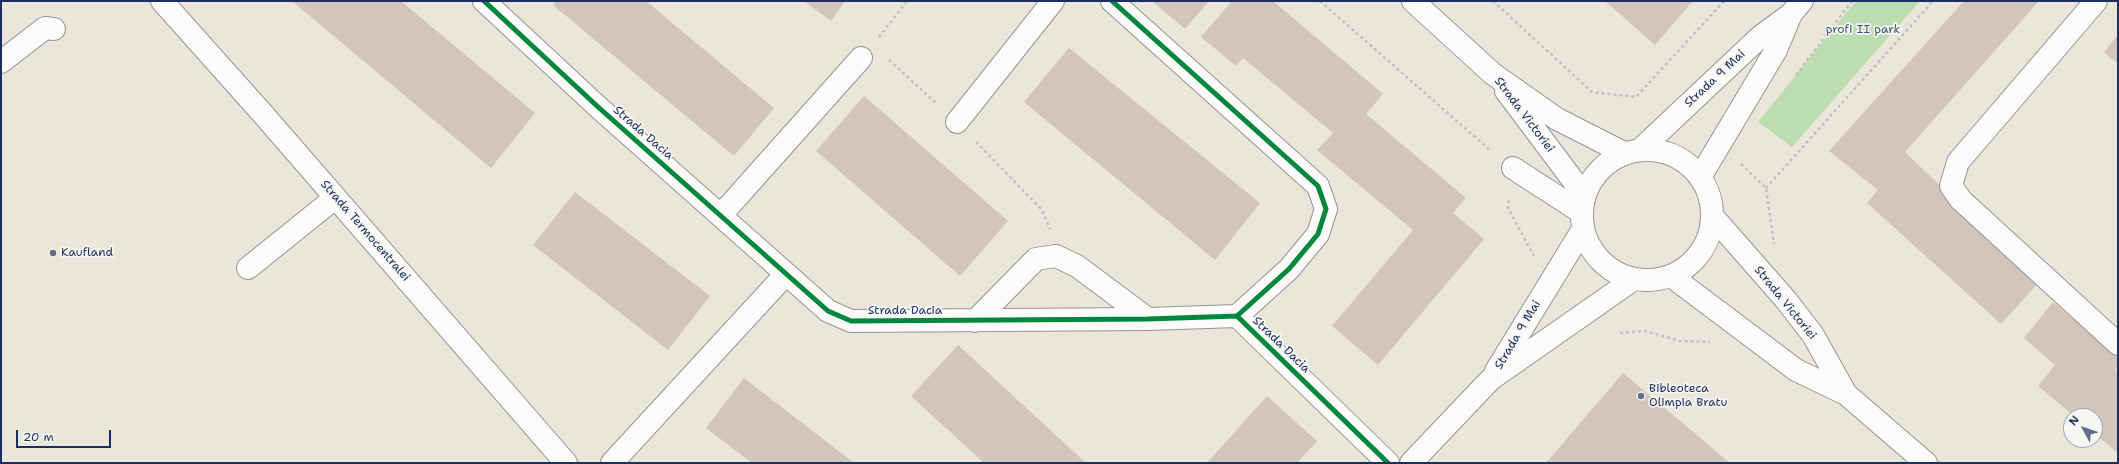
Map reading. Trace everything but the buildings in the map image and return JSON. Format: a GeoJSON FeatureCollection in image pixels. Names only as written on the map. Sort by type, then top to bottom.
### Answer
{"type":"FeatureCollection","features":[{"type":"Feature","properties":{"kind":"main road","name":"Strada Termocentralei"},"geometry":{"type":"LineString","coordinates":[[162,1],[566,463]]}},
{"type":"Feature","properties":{"kind":"main road","name":"Strada Dacia"},"geometry":{"type":"LineString","coordinates":[[484,1],[597,106],[721,214],[828,311],[851,321],[1148,320],[1238,316],[1388,463]]}},
{"type":"Feature","properties":{"kind":"main road"},"geometry":{"type":"LineString","coordinates":[[957,122],[1053,1]]}},
{"type":"Feature","properties":{"kind":"main road"},"geometry":{"type":"LineString","coordinates":[[1112,1],[1318,186],[1326,209],[1318,234],[1289,268],[1238,316]]}},
{"type":"Feature","properties":{"kind":"main road","name":"Strada Victoriei"},"geometry":{"type":"LineString","coordinates":[[1413,1],[1493,74],[1557,119],[1633,150],[1675,158],[1700,178],[1712,199],[1714,218],[1710,237],[1701,254],[1688,267],[1671,276],[1652,280],[1634,279],[1616,273],[1601,262],[1590,247],[1583,212],[1493,74]]}},
{"type":"Feature","properties":{"kind":"main road"},"geometry":{"type":"LineString","coordinates":[[2096,1],[1958,162],[1951,186],[1961,200],[2118,344]]}},
{"type":"Feature","properties":{"kind":"main road","name":"Strada 9 Mai"},"geometry":{"type":"LineString","coordinates":[[1633,150],[1760,37],[1797,8]]}},
{"type":"Feature","properties":{"kind":"main road","name":"Strada 9 Mai"},"geometry":{"type":"LineString","coordinates":[[1700,178],[1776,50],[1797,8]]}},
{"type":"Feature","properties":{"kind":"main road"},"geometry":{"type":"LineString","coordinates":[[1,62],[45,28],[54,29]]}},
{"type":"Feature","properties":{"kind":"main road"},"geometry":{"type":"LineString","coordinates":[[721,214],[861,58]]}},
{"type":"Feature","properties":{"kind":"main road"},"geometry":{"type":"LineString","coordinates":[[1513,168],[1583,212],[1590,181],[1599,169],[1611,159],[1633,150]]}},
{"type":"Feature","properties":{"kind":"main road"},"geometry":{"type":"LineString","coordinates":[[248,268],[335,198]]}},
{"type":"Feature","properties":{"kind":"main road","name":"Strada 9 Mai"},"geometry":{"type":"LineString","coordinates":[[1491,379],[1583,212]]}},
{"type":"Feature","properties":{"kind":"main road","name":"Strada Victoriei"},"geometry":{"type":"LineString","coordinates":[[1714,218],[1773,285],[1813,335],[1846,394]]}},
{"type":"Feature","properties":{"kind":"main road"},"geometry":{"type":"LineString","coordinates":[[975,321],[1036,259],[1056,256],[1077,266],[1148,320]]}},
{"type":"Feature","properties":{"kind":"main road"},"geometry":{"type":"LineString","coordinates":[[612,463],[786,274]]}},
{"type":"Feature","properties":{"kind":"main road","name":"Strada Victoriei"},"geometry":{"type":"LineString","coordinates":[[1671,276],[1796,370],[1846,394],[1926,463]]}},
{"type":"Feature","properties":{"kind":"main road","name":"Strada 9 Mai"},"geometry":{"type":"LineString","coordinates":[[1411,463],[1491,379],[1634,279]]}},
{"type":"Feature","properties":{"kind":"path"},"geometry":{"type":"LineString","coordinates":[[876,40],[907,1]]}},
{"type":"Feature","properties":{"kind":"path"},"geometry":{"type":"LineString","coordinates":[[1320,1],[1476,139],[1513,168],[1508,208],[1535,257]]}},
{"type":"Feature","properties":{"kind":"path"},"geometry":{"type":"LineString","coordinates":[[1493,1],[1592,92],[1636,97],[1724,1]]}},
{"type":"Feature","properties":{"kind":"path"},"geometry":{"type":"LineString","coordinates":[[1766,188],[1933,1]]}},
{"type":"Feature","properties":{"kind":"path"},"geometry":{"type":"LineString","coordinates":[[884,56],[957,122],[1042,210],[1049,224],[1056,256]]}},
{"type":"Feature","properties":{"kind":"path"},"geometry":{"type":"LineString","coordinates":[[1737,160],[1766,188],[1775,248]]}},
{"type":"Feature","properties":{"kind":"path"},"geometry":{"type":"LineString","coordinates":[[1620,333],[1645,331],[1680,341],[1710,342]]}},
{"type":"Feature","properties":{"kind":"green space","name":"profi II park"},"geometry":{"type":"Polygon","coordinates":[[[1856,1],[1920,1],[1792,147],[1758,122],[1856,1]]]}},
{"type":"Feature","properties":{"kind":"cycle path"},"geometry":{"type":"LineString","coordinates":[[484,1],[597,106],[828,311],[851,321],[1148,319],[1237,316],[1388,463]]}},
{"type":"Feature","properties":{"kind":"cycle path"},"geometry":{"type":"LineString","coordinates":[[1112,1],[1318,186],[1326,209],[1318,234],[1289,269],[1237,316]]}},
{"type":"Feature","properties":{"kind":"place","name":"Kaufland"},"geometry":{"type":"Point","coordinates":[53,253]}},
{"type":"Feature","properties":{"kind":"place","name":"Bibleoteca Olimpia Bratu"},"geometry":{"type":"Point","coordinates":[1641,396]}}]}
